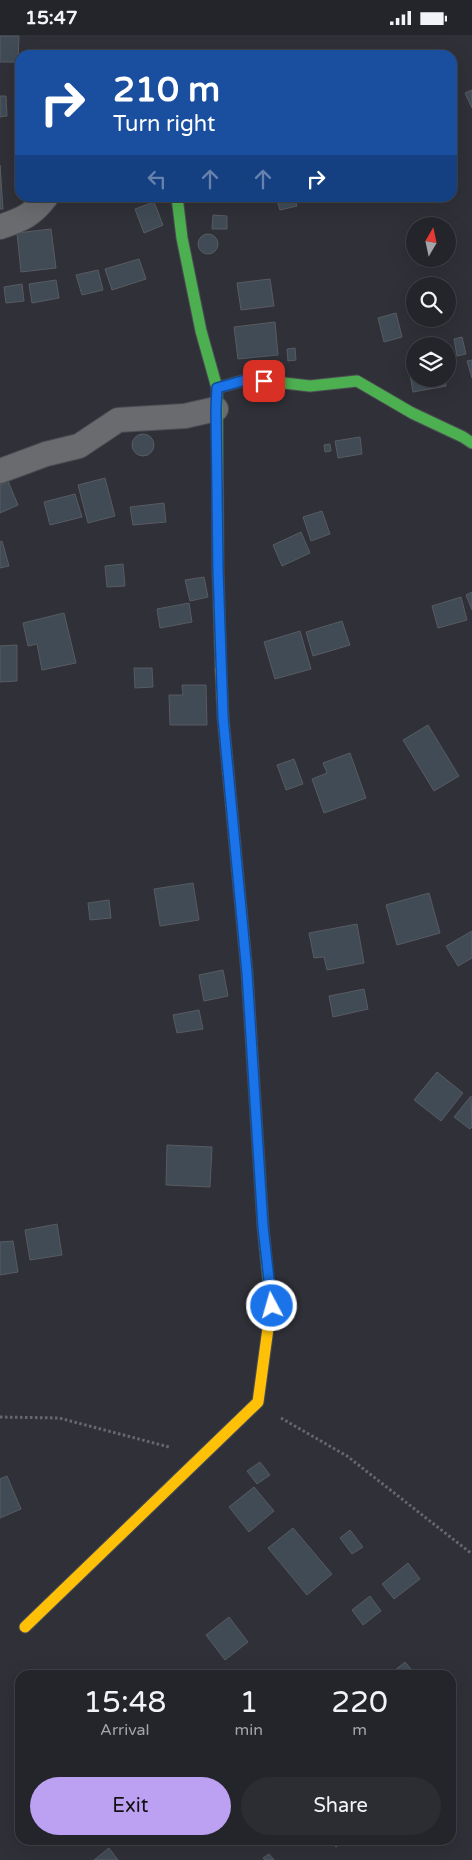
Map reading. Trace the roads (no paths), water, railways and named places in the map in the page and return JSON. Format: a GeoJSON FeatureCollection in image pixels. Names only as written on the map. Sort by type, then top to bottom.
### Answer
{"type":"FeatureCollection","features":[{"type":"Feature","properties":{"kind":"street"},"geometry":{"type":"LineString","coordinates":[[0,227],[21,220],[37,210],[43,202]]}},
{"type":"Feature","properties":{"kind":"street"},"geometry":{"type":"LineString","coordinates":[[25,1627],[258,1402],[272,1306],[263,1227],[247,973],[223,717],[218,570],[217,399],[182,238],[178,202]]}},
{"type":"Feature","properties":{"kind":"street"},"geometry":{"type":"LineString","coordinates":[[0,471],[46,454],[79,445],[118,420],[185,416],[249,379],[310,386],[357,381],[412,413],[472,443]]}}]}
